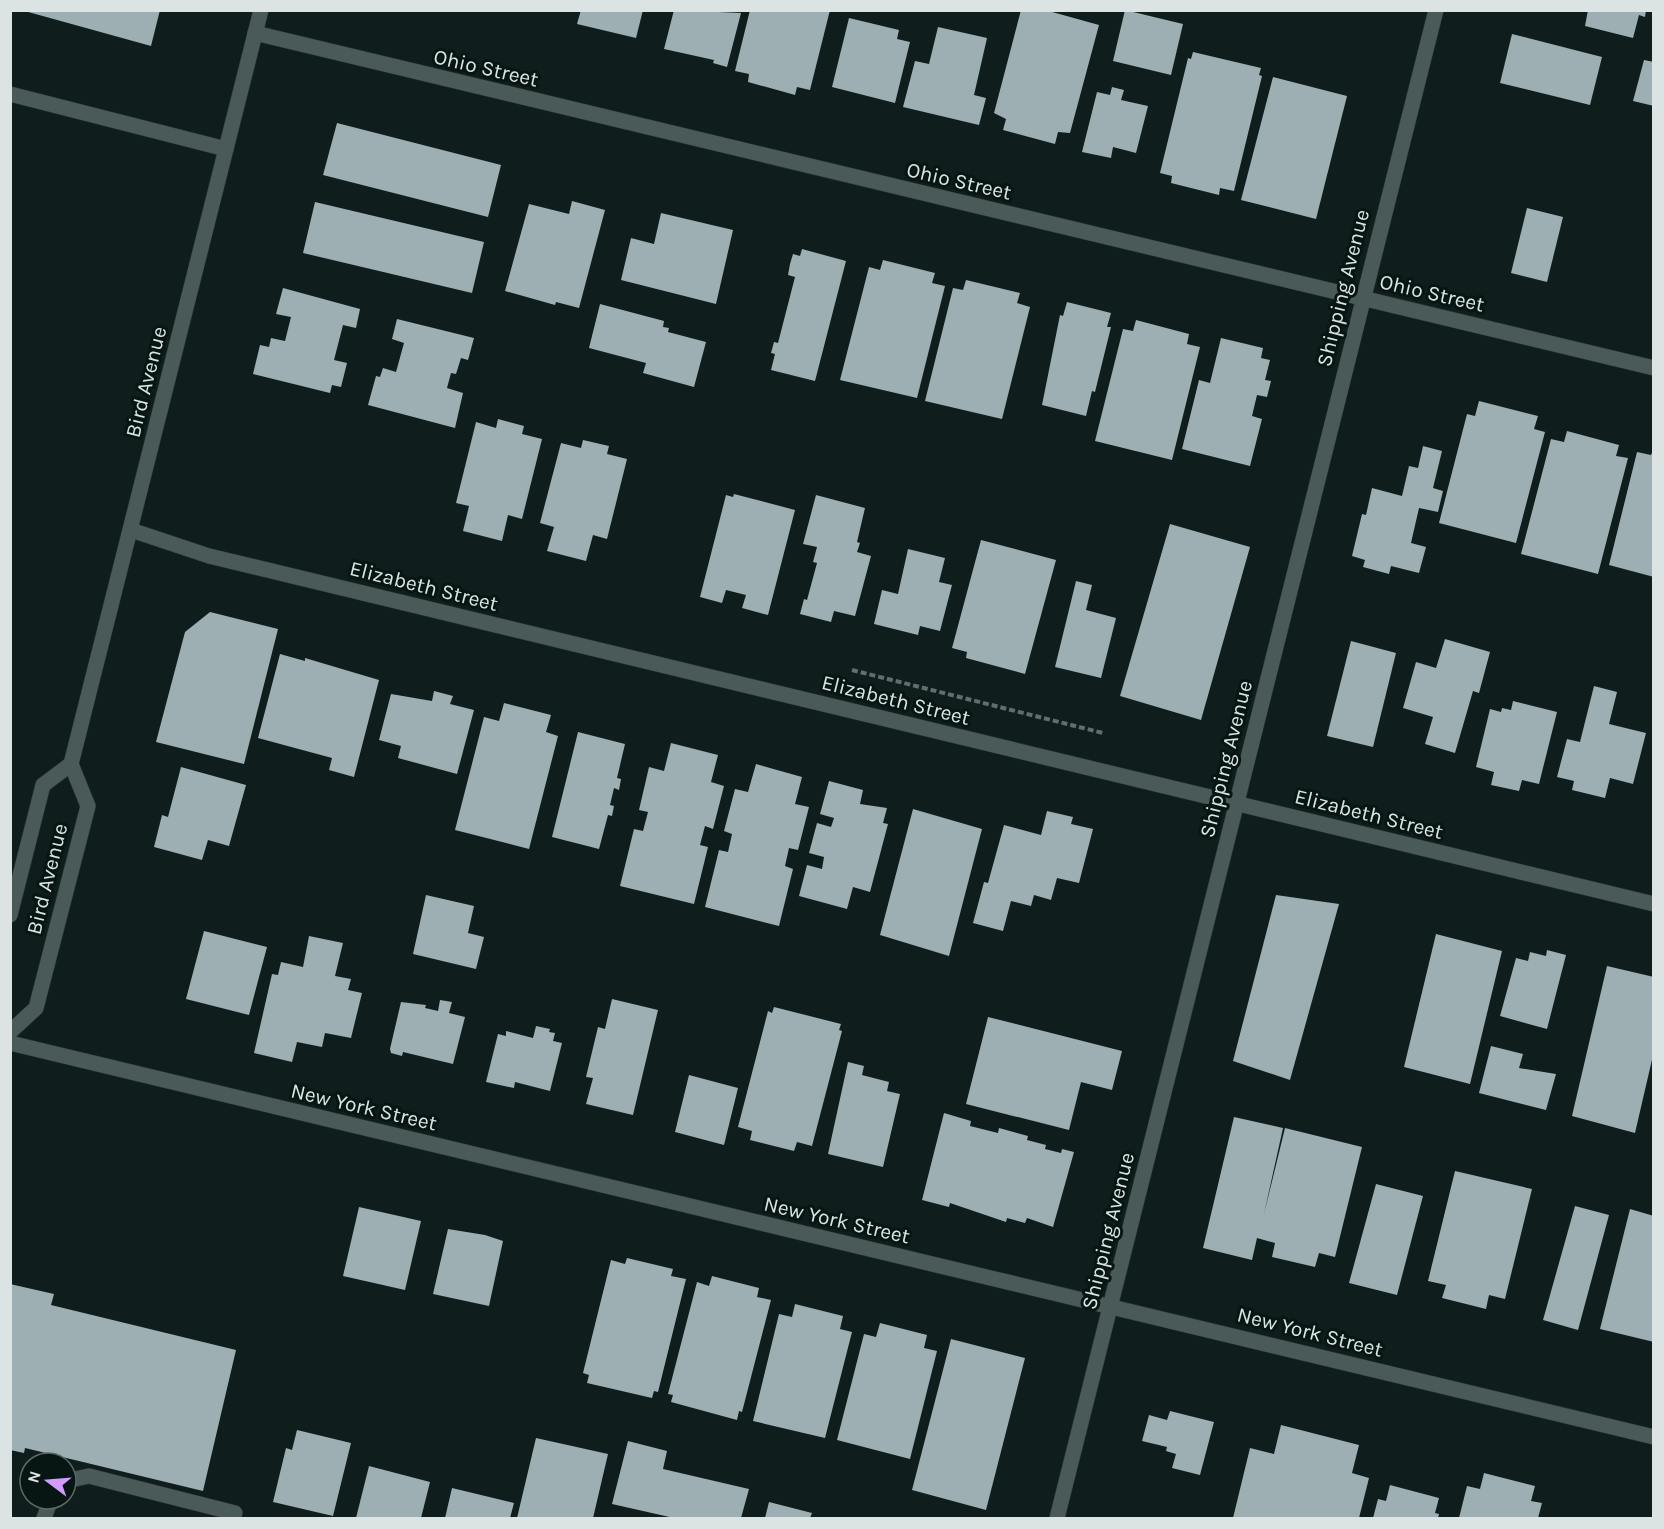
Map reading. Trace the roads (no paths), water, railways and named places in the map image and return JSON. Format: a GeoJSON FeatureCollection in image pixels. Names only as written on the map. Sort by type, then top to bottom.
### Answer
{"type":"FeatureCollection","features":[{"type":"Feature","properties":{"kind":"street","name":"Bird Avenue"},"geometry":{"type":"LineString","coordinates":[[10,1032],[36,1008],[88,806],[71,764],[261,10]]}},
{"type":"Feature","properties":{"kind":"street","name":"Shipping Avenue"},"geometry":{"type":"LineString","coordinates":[[1057,1518],[1436,10]]}},
{"type":"Feature","properties":{"kind":"street","name":"Ohio Street"},"geometry":{"type":"LineString","coordinates":[[255,33],[1653,368]]}},
{"type":"Feature","properties":{"kind":"street"},"geometry":{"type":"LineString","coordinates":[[10,94],[226,150]]}},
{"type":"Feature","properties":{"kind":"street","name":"Elizabeth Street"},"geometry":{"type":"LineString","coordinates":[[131,530],[209,556],[1653,904]]}},
{"type":"Feature","properties":{"kind":"street","name":"Bird Avenue"},"geometry":{"type":"LineString","coordinates":[[10,915],[43,785],[71,764]]}},
{"type":"Feature","properties":{"kind":"street","name":"New York Street"},"geometry":{"type":"LineString","coordinates":[[10,1043],[1653,1437]]}},
{"type":"Feature","properties":{"kind":"street"},"geometry":{"type":"LineString","coordinates":[[78,1478],[89,1476],[235,1513]]}}]}
